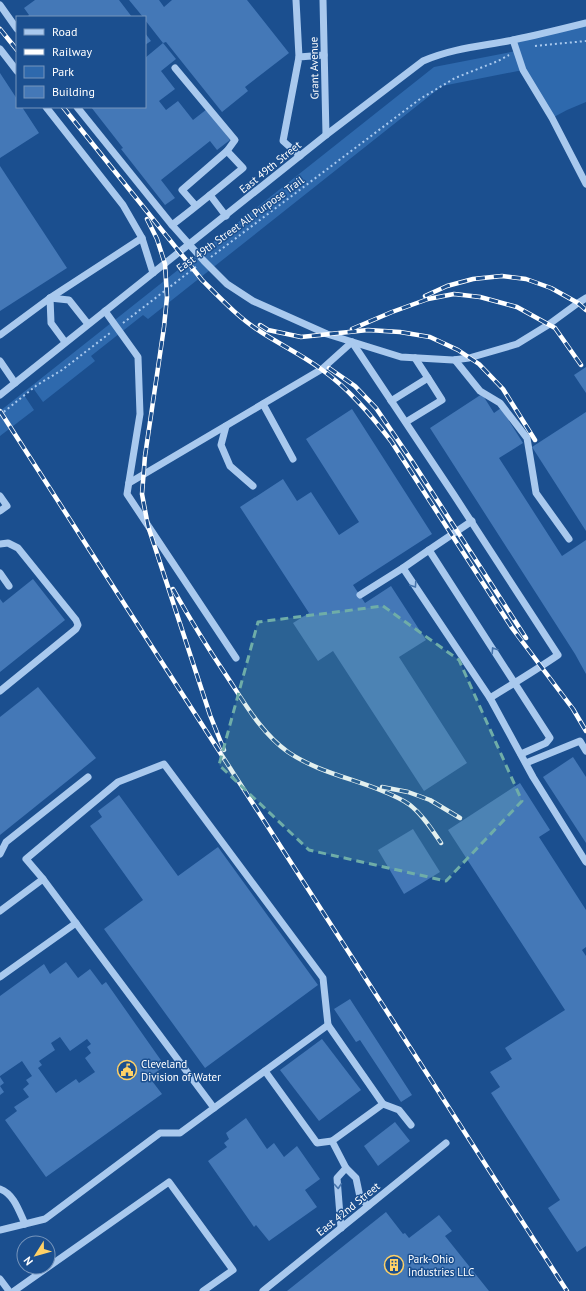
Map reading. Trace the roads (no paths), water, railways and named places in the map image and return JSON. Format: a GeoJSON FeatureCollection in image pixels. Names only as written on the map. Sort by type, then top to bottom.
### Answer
{"type":"FeatureCollection","features":[{"type":"Feature","properties":{"kind":"street"},"geometry":{"type":"LineString","coordinates":[[296,0],[299,56],[283,141],[300,156]]}},
{"type":"Feature","properties":{"kind":"street","name":"Grant Avenue"},"geometry":{"type":"LineString","coordinates":[[323,0],[326,135]]}},
{"type":"Feature","properties":{"kind":"street"},"geometry":{"type":"LineString","coordinates":[[0,5],[16,28]]}},
{"type":"Feature","properties":{"kind":"street","name":"East 49th Street"},"geometry":{"type":"LineString","coordinates":[[0,395],[326,135],[423,61],[439,54],[477,45],[513,40],[586,24]]}},
{"type":"Feature","properties":{"kind":"street"},"geometry":{"type":"LineString","coordinates":[[513,40],[523,70],[552,118],[586,184]]}},
{"type":"Feature","properties":{"kind":"street"},"geometry":{"type":"LineString","coordinates":[[0,49],[16,69]]}},
{"type":"Feature","properties":{"kind":"street"},"geometry":{"type":"LineString","coordinates":[[299,56],[324,55]]}},
{"type":"Feature","properties":{"kind":"street"},"geometry":{"type":"LineString","coordinates":[[175,68],[235,140],[227,151],[182,190],[196,206]]}},
{"type":"Feature","properties":{"kind":"street"},"geometry":{"type":"LineString","coordinates":[[47,108],[123,204],[142,238],[153,273]]}},
{"type":"Feature","properties":{"kind":"street"},"geometry":{"type":"LineString","coordinates":[[79,108],[172,226],[227,284],[253,301],[327,334],[401,357],[455,360],[469,358],[517,344],[548,325],[586,298]]}},
{"type":"Feature","properties":{"kind":"street"},"geometry":{"type":"LineString","coordinates":[[172,226],[243,168],[227,151]]}},
{"type":"Feature","properties":{"kind":"street"},"geometry":{"type":"LineString","coordinates":[[210,195],[226,216]]}},
{"type":"Feature","properties":{"kind":"street"},"geometry":{"type":"LineString","coordinates":[[0,335],[50,298],[142,238]]}},
{"type":"Feature","properties":{"kind":"street"},"geometry":{"type":"LineString","coordinates":[[50,298],[69,300],[88,324]]}},
{"type":"Feature","properties":{"kind":"street"},"geometry":{"type":"LineString","coordinates":[[50,298],[51,323],[65,342]]}},
{"type":"Feature","properties":{"kind":"street"},"geometry":{"type":"LineString","coordinates":[[105,311],[138,357],[140,414],[127,494],[236,658]]}},
{"type":"Feature","properties":{"kind":"street"},"geometry":{"type":"LineString","coordinates":[[352,342],[472,522],[558,655],[490,698]]}},
{"type":"Feature","properties":{"kind":"street"},"geometry":{"type":"LineString","coordinates":[[129,483],[322,369],[352,342]]}},
{"type":"Feature","properties":{"kind":"street"},"geometry":{"type":"LineString","coordinates":[[406,422],[442,400],[415,358]]}},
{"type":"Feature","properties":{"kind":"street"},"geometry":{"type":"LineString","coordinates":[[455,360],[480,391],[500,403],[527,438],[536,493],[569,539]]}},
{"type":"Feature","properties":{"kind":"street"},"geometry":{"type":"LineString","coordinates":[[0,361],[15,383]]}},
{"type":"Feature","properties":{"kind":"street"},"geometry":{"type":"LineString","coordinates":[[391,401],[428,378]]}},
{"type":"Feature","properties":{"kind":"street"},"geometry":{"type":"LineString","coordinates":[[263,404],[293,459]]}},
{"type":"Feature","properties":{"kind":"street"},"geometry":{"type":"LineString","coordinates":[[226,426],[221,445],[230,466],[253,486]]}},
{"type":"Feature","properties":{"kind":"street"},"geometry":{"type":"LineString","coordinates":[[0,496],[7,506],[0,511]]}},
{"type":"Feature","properties":{"kind":"street"},"geometry":{"type":"LineString","coordinates":[[360,595],[472,522]]}},
{"type":"Feature","properties":{"kind":"street"},"geometry":{"type":"LineString","coordinates":[[0,544],[8,543],[18,548],[76,620],[78,625],[76,630],[0,691]]}},
{"type":"Feature","properties":{"kind":"street"},"geometry":{"type":"LineString","coordinates":[[429,550],[550,738],[546,743],[521,754]]}},
{"type":"Feature","properties":{"kind":"street"},"geometry":{"type":"LineString","coordinates":[[403,568],[490,698],[558,818],[586,862]]}},
{"type":"Feature","properties":{"kind":"street"},"geometry":{"type":"LineString","coordinates":[[0,574],[9,586]]}},
{"type":"Feature","properties":{"kind":"street"},"geometry":{"type":"LineString","coordinates":[[526,763],[580,741],[586,751]]}},
{"type":"Feature","properties":{"kind":"street"},"geometry":{"type":"LineString","coordinates":[[214,1108],[43,879],[26,859],[118,782],[164,764],[323,978],[328,1025],[383,1104],[399,1110],[411,1125]]}},
{"type":"Feature","properties":{"kind":"street"},"geometry":{"type":"LineString","coordinates":[[0,854],[6,842],[88,777]]}},
{"type":"Feature","properties":{"kind":"street"},"geometry":{"type":"LineString","coordinates":[[0,911],[43,879]]}},
{"type":"Feature","properties":{"kind":"street"},"geometry":{"type":"LineString","coordinates":[[0,977],[76,923]]}},
{"type":"Feature","properties":{"kind":"street"},"geometry":{"type":"LineString","coordinates":[[0,1230],[45,1219],[160,1133],[180,1133],[328,1025]]}},
{"type":"Feature","properties":{"kind":"street"},"geometry":{"type":"LineString","coordinates":[[265,1071],[317,1143],[332,1141],[383,1104]]}},
{"type":"Feature","properties":{"kind":"street"},"geometry":{"type":"LineString","coordinates":[[332,1141],[346,1168],[356,1178],[360,1197],[368,1206]]}},
{"type":"Feature","properties":{"kind":"street","name":"East 42nd Street"},"geometry":{"type":"LineString","coordinates":[[263,1291],[446,1143]]}},
{"type":"Feature","properties":{"kind":"street"},"geometry":{"type":"LineString","coordinates":[[340,1228],[337,1178],[346,1168]]}},
{"type":"Feature","properties":{"kind":"street"},"geometry":{"type":"LineString","coordinates":[[14,1291],[169,1182],[233,1270],[203,1291]]}},
{"type":"Feature","properties":{"kind":"street"},"geometry":{"type":"LineString","coordinates":[[0,1189],[6,1191],[16,1204],[25,1224]]}},
{"type":"Feature","properties":{"kind":"street"},"geometry":{"type":"LineString","coordinates":[[0,1279],[9,1291]]}},
{"type":"Feature","properties":{"kind":"railway"},"geometry":{"type":"LineString","coordinates":[[0,29],[16,49]]}},
{"type":"Feature","properties":{"kind":"railway"},"geometry":{"type":"LineString","coordinates":[[64,108],[202,280],[245,321],[306,359],[341,385],[359,402],[375,421],[391,441],[512,628],[573,709],[586,731]]}},
{"type":"Feature","properties":{"kind":"railway"},"geometry":{"type":"LineString","coordinates":[[147,219],[157,239],[165,264],[167,297],[145,456],[142,494],[148,526],[210,715],[224,750]]}},
{"type":"Feature","properties":{"kind":"railway"},"geometry":{"type":"LineString","coordinates":[[425,296],[447,286],[473,279],[502,276],[526,279],[551,288],[578,303],[586,310]]}},
{"type":"Feature","properties":{"kind":"railway"},"geometry":{"type":"LineString","coordinates":[[352,329],[428,299],[454,294],[480,297],[517,307],[555,328],[581,365]]}},
{"type":"Feature","properties":{"kind":"railway"},"geometry":{"type":"LineString","coordinates":[[260,325],[268,330],[301,337],[368,330],[400,332],[430,337],[458,350],[479,364],[503,389],[535,440]]}},
{"type":"Feature","properties":{"kind":"railway"},"geometry":{"type":"LineString","coordinates":[[329,368],[355,386],[376,408],[412,461],[526,638]]}},
{"type":"Feature","properties":{"kind":"railway"},"geometry":{"type":"LineString","coordinates":[[0,411],[567,1291]]}},
{"type":"Feature","properties":{"kind":"railway"},"geometry":{"type":"LineString","coordinates":[[173,589],[205,643],[246,706],[269,736],[299,759],[333,774],[380,790],[407,803],[423,818],[441,843]]}},
{"type":"Feature","properties":{"kind":"railway"},"geometry":{"type":"LineString","coordinates":[[382,787],[408,792],[430,800],[460,818]]}},
{"type":"Feature","properties":{"kind":"place","name":"Cleveland Division of Water"},"geometry":{"type":"Point","coordinates":[127,1070]}},
{"type":"Feature","properties":{"kind":"place","name":"Park-Ohio Industries LLC"},"geometry":{"type":"Point","coordinates":[394,1265]}}]}
